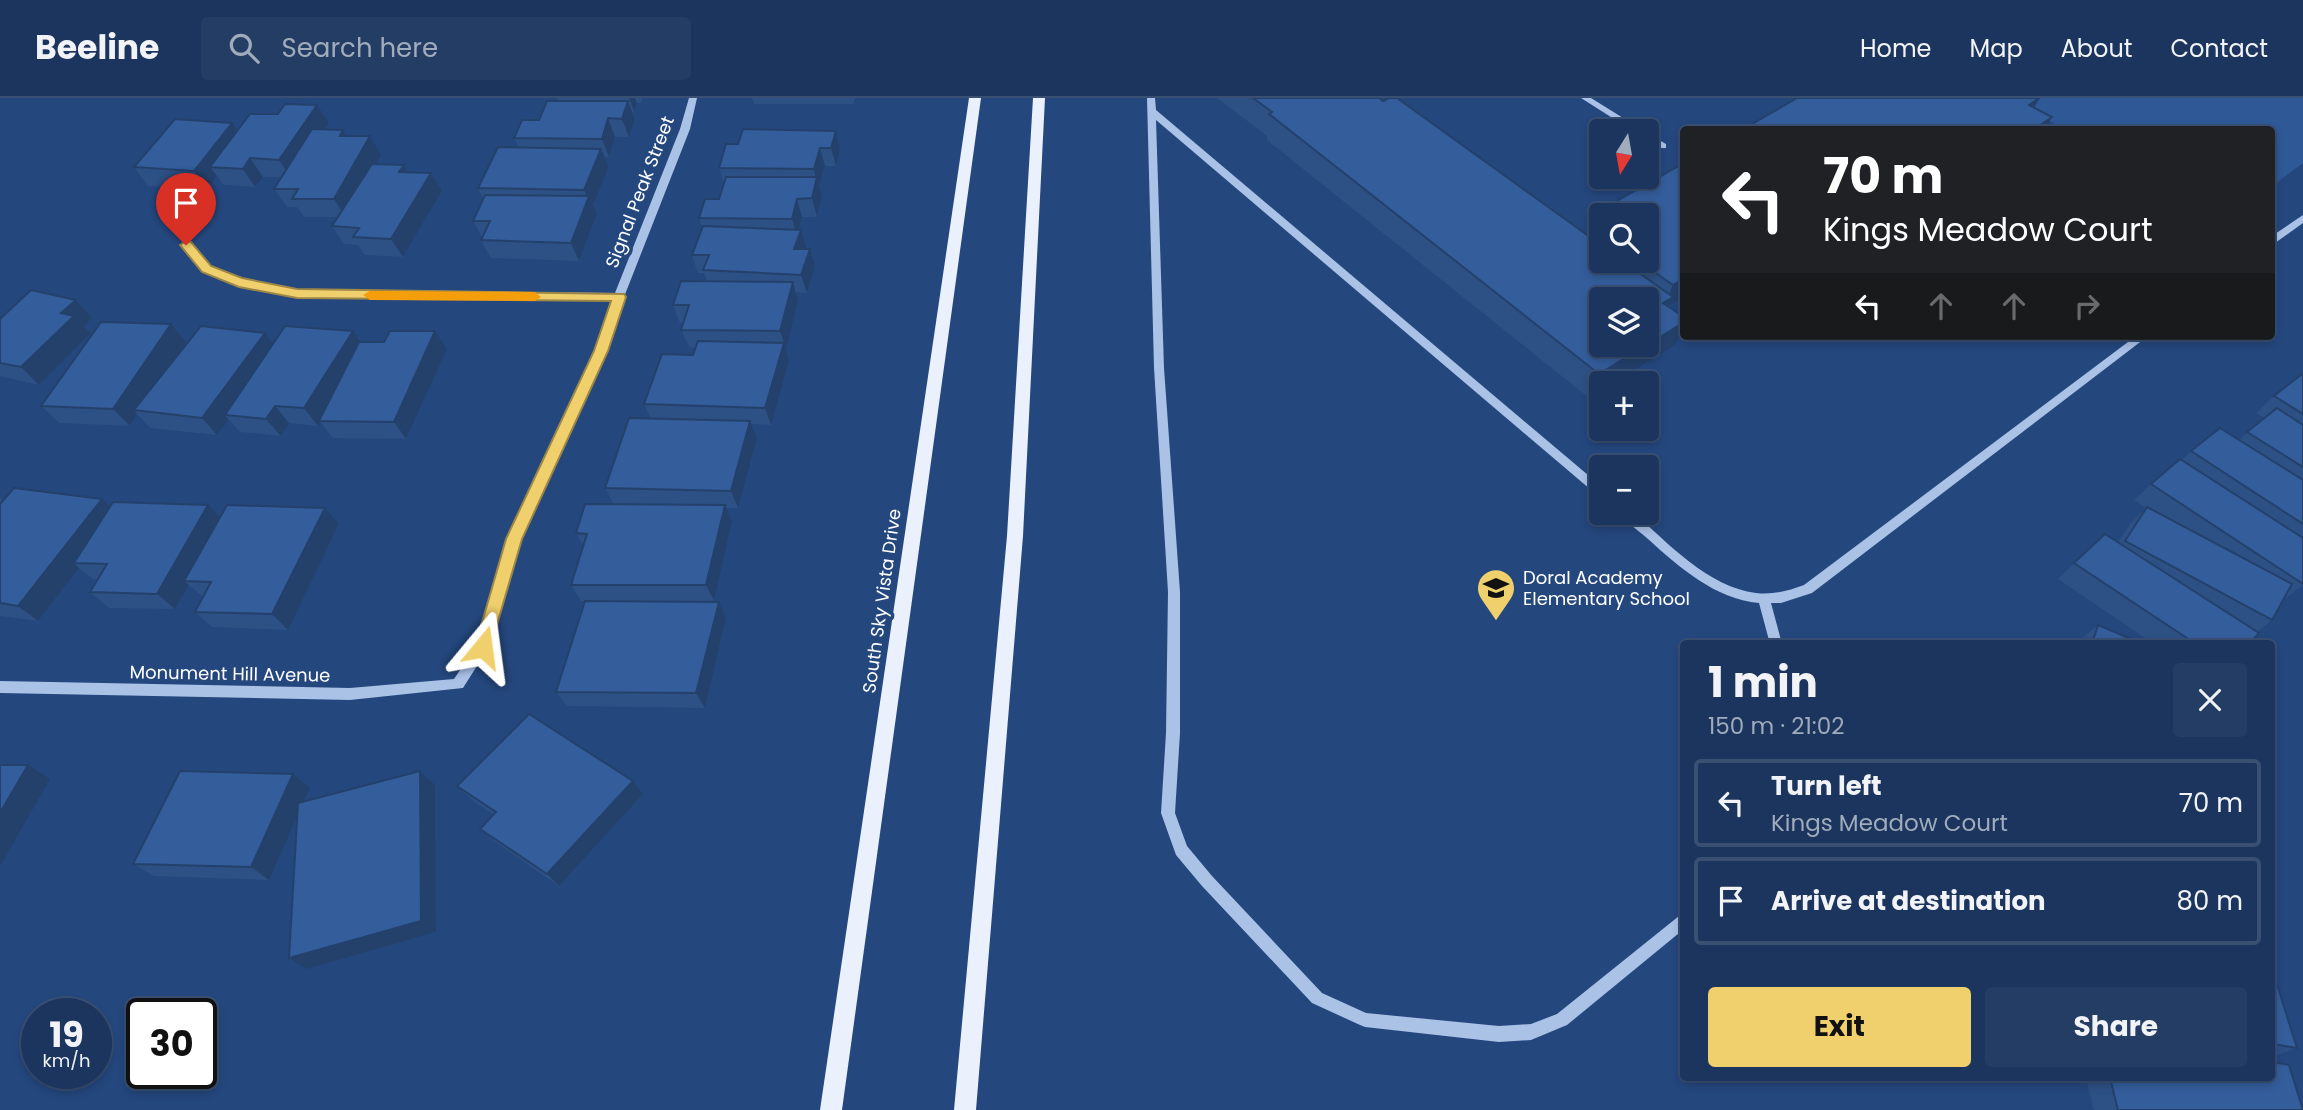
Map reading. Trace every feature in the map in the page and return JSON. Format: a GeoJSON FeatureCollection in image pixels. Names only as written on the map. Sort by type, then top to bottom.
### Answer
{"type":"FeatureCollection","features":[{"type":"Feature","properties":{"kind":"main road","name":"South Sky Vista Drive"},"geometry":{"type":"LineString","coordinates":[[831,1110],[975,98]]}},
{"type":"Feature","properties":{"kind":"main road"},"geometry":{"type":"LineString","coordinates":[[965,1110],[1015,536],[1039,98]]}},
{"type":"Feature","properties":{"kind":"street","name":"Signal Peak Street"},"geometry":{"type":"LineString","coordinates":[[458,684],[483,647],[514,539],[601,351],[619,297],[685,129],[693,98]]}},
{"type":"Feature","properties":{"kind":"street"},"geometry":{"type":"LineString","coordinates":[[1151,111],[1159,368],[1174,592],[1173,733],[1168,813],[1181,850],[1317,998],[1365,1020],[1499,1034],[1531,1032],[1562,1020],[1680,922]]}},
{"type":"Feature","properties":{"kind":"street"},"geometry":{"type":"LineString","coordinates":[[1659,143],[1664,146]]}},
{"type":"Feature","properties":{"kind":"street"},"geometry":{"type":"LineString","coordinates":[[2275,239],[2303,218]]}},
{"type":"Feature","properties":{"kind":"street"},"geometry":{"type":"LineString","coordinates":[[186,245],[206,269],[239,282],[297,293],[619,297]]}},
{"type":"Feature","properties":{"kind":"street"},"geometry":{"type":"LineString","coordinates":[[1640,525],[1703,578],[1736,595],[1765,599],[1793,596],[1808,589],[2138,340]]}},
{"type":"Feature","properties":{"kind":"street"},"geometry":{"type":"LineString","coordinates":[[1765,599],[1775,640]]}},
{"type":"Feature","properties":{"kind":"street","name":"Monument Hill Avenue"},"geometry":{"type":"LineString","coordinates":[[0,687],[351,694],[458,684]]}},
{"type":"Feature","properties":{"kind":"lane"},"geometry":{"type":"LineString","coordinates":[[1151,98],[1151,111],[1589,482]]}},
{"type":"Feature","properties":{"kind":"lane"},"geometry":{"type":"LineString","coordinates":[[1585,98],[1619,119]]}},
{"type":"Feature","properties":{"kind":"shaded area"},"geometry":{"type":"Polygon","coordinates":[[[2007,98],[2303,98],[2303,163],[2275,184],[2275,126],[2058,126],[2007,98]]]}},
{"type":"Feature","properties":{"kind":"building"},"geometry":{"type":"Polygon","coordinates":[[[1253,98],[1379,98],[1383,101],[1397,98],[1589,236],[1589,273],[1639,273],[1659,287],[1589,287],[1589,357],[1627,357],[1604,371],[1595,371],[1269,114],[1272,112],[1253,98]]]}},
{"type":"Feature","properties":{"kind":"building"},"geometry":{"type":"Polygon","coordinates":[[[1797,98],[2039,98],[2029,105],[2052,117],[2039,126],[1749,126],[1797,98]]]}},
{"type":"Feature","properties":{"kind":"building"},"geometry":{"type":"Polygon","coordinates":[[[547,101],[628,101],[622,119],[608,118],[602,139],[514,138],[522,120],[539,120],[547,101]]]}},
{"type":"Feature","properties":{"kind":"building"},"geometry":{"type":"Polygon","coordinates":[[[285,104],[317,105],[279,160],[250,158],[243,169],[210,167],[250,114],[278,114],[285,104]]]}},
{"type":"Feature","properties":{"kind":"building"},"geometry":{"type":"Polygon","coordinates":[[[175,119],[232,123],[194,171],[134,167],[175,119]]]}},
{"type":"Feature","properties":{"kind":"building"},"geometry":{"type":"Polygon","coordinates":[[[312,129],[343,130],[340,136],[370,136],[334,199],[292,199],[298,189],[274,189],[312,129]]]}},
{"type":"Feature","properties":{"kind":"building"},"geometry":{"type":"Polygon","coordinates":[[[743,129],[836,131],[831,148],[820,148],[814,169],[719,168],[726,144],[738,144],[743,129]]]}},
{"type":"Feature","properties":{"kind":"building"},"geometry":{"type":"Polygon","coordinates":[[[498,147],[601,149],[584,190],[478,188],[498,147]]]}},
{"type":"Feature","properties":{"kind":"building"},"geometry":{"type":"Polygon","coordinates":[[[372,164],[404,165],[399,172],[431,173],[391,239],[353,237],[359,228],[332,226],[372,164]]]}},
{"type":"Feature","properties":{"kind":"building"},"geometry":{"type":"Polygon","coordinates":[[[1680,165],[1680,281],[1673,285],[1656,273],[1659,273],[1659,203],[1613,203],[1638,189],[1659,189],[1659,177],[1680,165]]]}},
{"type":"Feature","properties":{"kind":"building"},"geometry":{"type":"Polygon","coordinates":[[[726,177],[817,177],[812,198],[797,199],[792,219],[699,218],[705,199],[719,199],[726,177]]]}},
{"type":"Feature","properties":{"kind":"building"},"geometry":{"type":"Polygon","coordinates":[[[485,195],[589,196],[571,243],[481,240],[490,221],[473,221],[485,195]]]}},
{"type":"Feature","properties":{"kind":"building"},"geometry":{"type":"Polygon","coordinates":[[[703,226],[801,230],[794,249],[810,249],[801,275],[703,270],[709,255],[692,255],[703,226]]]}},
{"type":"Feature","properties":{"kind":"building"},"geometry":{"type":"Polygon","coordinates":[[[681,281],[793,282],[780,331],[681,330],[689,305],[673,305],[681,281]]]}},
{"type":"Feature","properties":{"kind":"building"},"geometry":{"type":"Polygon","coordinates":[[[1659,287],[1673,297],[1663,303],[1680,314],[1680,324],[1659,338],[1659,287]]]}},
{"type":"Feature","properties":{"kind":"building"},"geometry":{"type":"Polygon","coordinates":[[[31,290],[76,300],[61,313],[74,316],[21,367],[0,363],[0,319],[31,290]]]}},
{"type":"Feature","properties":{"kind":"building"},"geometry":{"type":"Polygon","coordinates":[[[101,322],[171,324],[113,409],[41,406],[101,322]]]}},
{"type":"Feature","properties":{"kind":"building"},"geometry":{"type":"Polygon","coordinates":[[[201,326],[265,333],[202,418],[134,410],[201,326]]]}},
{"type":"Feature","properties":{"kind":"building"},"geometry":{"type":"Polygon","coordinates":[[[285,326],[353,331],[304,408],[275,406],[266,419],[225,415],[285,326]]]}},
{"type":"Feature","properties":{"kind":"building"},"geometry":{"type":"Polygon","coordinates":[[[390,331],[435,331],[394,422],[319,421],[359,342],[384,342],[390,331]]]}},
{"type":"Feature","properties":{"kind":"building"},"geometry":{"type":"Polygon","coordinates":[[[698,341],[784,343],[765,408],[644,404],[662,354],[693,355],[698,341]]]}},
{"type":"Feature","properties":{"kind":"building"},"geometry":{"type":"Polygon","coordinates":[[[2303,374],[2303,414],[2274,396],[2303,374]]]}},
{"type":"Feature","properties":{"kind":"building"},"geometry":{"type":"Polygon","coordinates":[[[2277,408],[2303,425],[2303,467],[2247,432],[2277,408]]]}},
{"type":"Feature","properties":{"kind":"building"},"geometry":{"type":"Polygon","coordinates":[[[629,418],[750,421],[731,491],[605,488],[629,418]]]}},
{"type":"Feature","properties":{"kind":"building"},"geometry":{"type":"Polygon","coordinates":[[[2220,428],[2303,480],[2303,524],[2191,451],[2220,428]]]}},
{"type":"Feature","properties":{"kind":"building"},"geometry":{"type":"Polygon","coordinates":[[[2180,459],[2303,538],[2303,584],[2151,484],[2180,459]]]}},
{"type":"Feature","properties":{"kind":"building"},"geometry":{"type":"Polygon","coordinates":[[[14,488],[102,499],[18,606],[0,603],[0,504],[14,488]]]}},
{"type":"Feature","properties":{"kind":"building"},"geometry":{"type":"Polygon","coordinates":[[[113,502],[208,505],[157,594],[90,592],[107,564],[74,563],[113,502]]]}},
{"type":"Feature","properties":{"kind":"building"},"geometry":{"type":"Polygon","coordinates":[[[585,504],[725,505],[706,585],[571,585],[587,534],[576,533],[585,504]]]}},
{"type":"Feature","properties":{"kind":"building"},"geometry":{"type":"Polygon","coordinates":[[[227,505],[325,508],[272,614],[195,612],[211,582],[184,581],[227,505]]]}},
{"type":"Feature","properties":{"kind":"building"},"geometry":{"type":"Polygon","coordinates":[[[2147,507],[2292,584],[2272,620],[2125,541],[2147,507]]]}},
{"type":"Feature","properties":{"kind":"building"},"geometry":{"type":"Polygon","coordinates":[[[2105,534],[2259,633],[2253,640],[2190,640],[2074,563],[2105,534]]]}},
{"type":"Feature","properties":{"kind":"building"},"geometry":{"type":"Polygon","coordinates":[[[585,601],[719,602],[696,693],[556,692],[585,601]]]}},
{"type":"Feature","properties":{"kind":"building"},"geometry":{"type":"Polygon","coordinates":[[[2098,625],[2134,640],[2093,640],[2098,625]]]}},
{"type":"Feature","properties":{"kind":"building"},"geometry":{"type":"Polygon","coordinates":[[[529,714],[633,781],[547,874],[480,829],[496,812],[457,786],[529,714]]]}},
{"type":"Feature","properties":{"kind":"building"},"geometry":{"type":"Polygon","coordinates":[[[0,765],[28,765],[0,813],[0,765]]]}},
{"type":"Feature","properties":{"kind":"building"},"geometry":{"type":"Polygon","coordinates":[[[180,771],[293,774],[251,867],[133,864],[180,771]]]}},
{"type":"Feature","properties":{"kind":"building"},"geometry":{"type":"Polygon","coordinates":[[[420,771],[421,921],[289,958],[298,803],[420,771]]]}},
{"type":"Feature","properties":{"kind":"building"},"geometry":{"type":"Polygon","coordinates":[[[2275,978],[2297,1048],[2275,1044],[2275,978]]]}},
{"type":"Feature","properties":{"kind":"building"},"geometry":{"type":"Polygon","coordinates":[[[2275,1063],[2289,1065],[2303,1110],[2118,1110],[2111,1081],[2275,1081],[2275,1063]]]}},
{"type":"Feature","properties":{"kind":"slow traffic"},"geometry":{"type":"LineString","coordinates":[[370,295],[535,297]]}},
{"type":"Feature","properties":{"kind":"place","name":"Doral Academy Elementary School"},"geometry":{"type":"Point","coordinates":[1496,622]}},
{"type":"Feature","properties":{"kind":"route"},"geometry":{"type":"LineString","coordinates":[[186,245],[206,269],[239,282],[297,293],[619,297],[601,351],[514,539],[483,647]]}}]}
